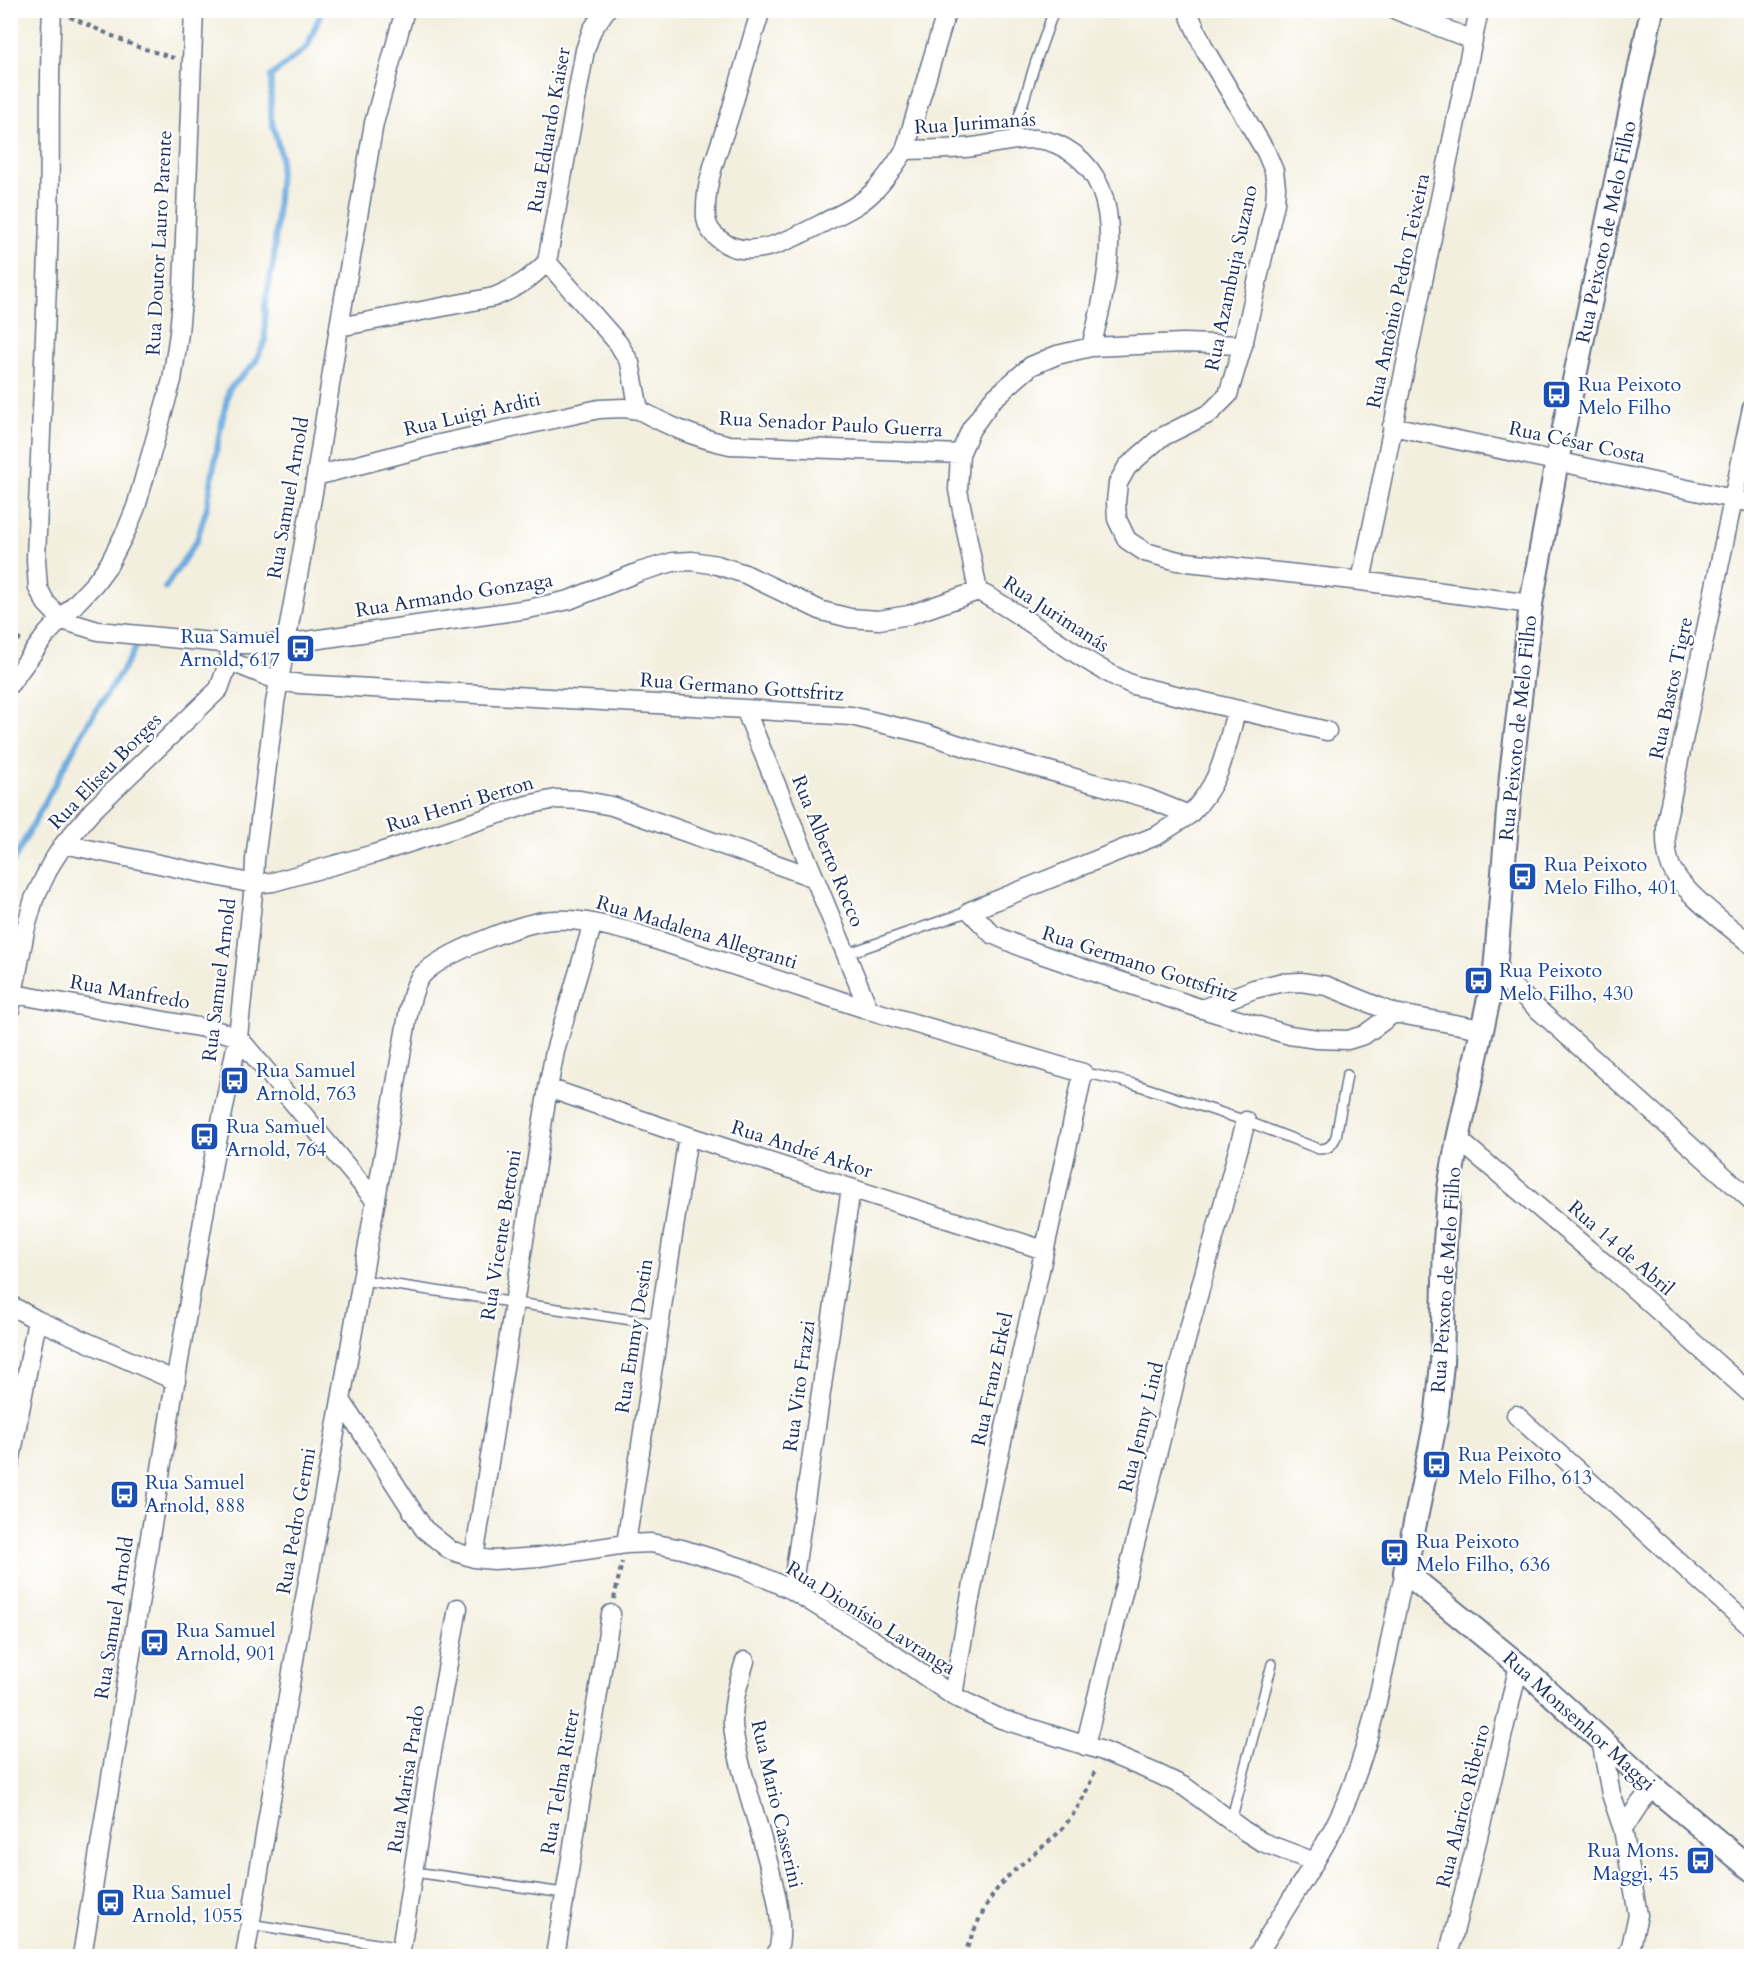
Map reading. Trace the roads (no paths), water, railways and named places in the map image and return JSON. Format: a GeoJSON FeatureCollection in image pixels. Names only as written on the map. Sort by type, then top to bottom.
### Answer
{"type":"FeatureCollection","features":[{"type":"Feature","properties":{"kind":"street","name":"Rua Doutor Lauro Parente"},"geometry":{"type":"LineString","coordinates":[[10,684],[46,635],[95,583],[120,545],[136,507],[172,380],[183,288],[194,10]]}},
{"type":"Feature","properties":{"kind":"street","name":"Rua Samuel Arnold"},"geometry":{"type":"LineString","coordinates":[[82,1956],[214,1157],[238,1037],[255,860],[285,644],[316,476],[374,123],[405,10]]}},
{"type":"Feature","properties":{"kind":"street","name":"Rua Eduardo Kaiser"},"geometry":{"type":"LineString","coordinates":[[547,262],[585,50],[592,30],[606,10]]}},
{"type":"Feature","properties":{"kind":"street","name":"Rua Jurimanás"},"geometry":{"type":"LineString","coordinates":[[761,10],[712,165],[707,195],[706,218],[710,232],[723,243],[742,249],[763,248],[786,242],[845,212],[871,194],[905,150],[972,147],[1012,140],[1053,142],[1068,149],[1085,162],[1095,175],[1104,198],[1109,237],[1103,296],[1091,346],[1057,355],[1031,366],[992,400],[970,429],[960,454],[958,490],[978,591],[999,602],[1107,674],[1133,685],[1327,731]]}},
{"type":"Feature","properties":{"kind":"street"},"geometry":{"type":"LineString","coordinates":[[905,150],[947,10]]}},
{"type":"Feature","properties":{"kind":"street","name":"Rua Azambuja Suzano"},"geometry":{"type":"LineString","coordinates":[[1187,10],[1205,50],[1266,152],[1274,171],[1275,203],[1243,345],[1228,395],[1210,413],[1160,438],[1127,467],[1118,483],[1116,502],[1117,519],[1127,540],[1145,552],[1178,561],[1361,581],[1531,604]]}},
{"type":"Feature","properties":{"kind":"street"},"geometry":{"type":"LineString","coordinates":[[1396,10],[1473,40]]}},
{"type":"Feature","properties":{"kind":"street","name":"Rua Antônio Pedro Teixeira"},"geometry":{"type":"LineString","coordinates":[[1361,581],[1479,10]]}},
{"type":"Feature","properties":{"kind":"street","name":"Rua Peixoto de Melo Filho"},"geometry":{"type":"LineString","coordinates":[[1257,1956],[1315,1862],[1354,1781],[1370,1726],[1405,1572],[1436,1420],[1442,1364],[1445,1241],[1449,1188],[1495,971],[1511,775],[1531,604],[1557,460],[1652,10]]}},
{"type":"Feature","properties":{"kind":"street"},"geometry":{"type":"LineString","coordinates":[[59,13],[50,47],[48,267],[36,560],[38,588],[46,603],[62,620]]}},
{"type":"Feature","properties":{"kind":"street"},"geometry":{"type":"LineString","coordinates":[[339,327],[494,297],[517,288],[547,262],[618,343],[630,363],[639,410]]}},
{"type":"Feature","properties":{"kind":"street"},"geometry":{"type":"LineString","coordinates":[[1091,346],[1183,343],[1243,345]]}},
{"type":"Feature","properties":{"kind":"street","name":"Rua Bastos Tigre"},"geometry":{"type":"LineString","coordinates":[[1752,408],[1666,823],[1669,863],[1677,878],[1703,905],[1752,945]]}},
{"type":"Feature","properties":{"kind":"street","name":"Rua Luigi Arditi"},"geometry":{"type":"LineString","coordinates":[[316,476],[435,445],[599,409],[639,410]]}},
{"type":"Feature","properties":{"kind":"street","name":"Rua Senador Paulo Guerra"},"geometry":{"type":"LineString","coordinates":[[639,410],[701,439],[730,445],[960,454]]}},
{"type":"Feature","properties":{"kind":"street","name":"Rua César Costa"},"geometry":{"type":"LineString","coordinates":[[1392,426],[1752,503]]}},
{"type":"Feature","properties":{"kind":"street","name":"Rua Armando Gonzaga"},"geometry":{"type":"LineString","coordinates":[[62,620],[98,631],[230,652],[528,609],[569,600],[639,572],[673,562],[693,561],[717,565],[745,574],[822,611],[850,618],[879,620],[909,615],[978,591]]}},
{"type":"Feature","properties":{"kind":"street","name":"Rua Germano Gottsfritz"},"geometry":{"type":"LineString","coordinates":[[230,652],[279,681],[300,684],[841,715],[889,725],[1147,798],[1189,815]]}},
{"type":"Feature","properties":{"kind":"street","name":"Rua Eliseu Borges"},"geometry":{"type":"LineString","coordinates":[[12,1002],[34,899],[64,843],[92,811],[219,689],[230,652]]}},
{"type":"Feature","properties":{"kind":"street","name":"Rua Alberto Rocco"},"geometry":{"type":"LineString","coordinates":[[745,709],[869,1010]]}},
{"type":"Feature","properties":{"kind":"street"},"geometry":{"type":"LineString","coordinates":[[970,911],[1158,835],[1189,815],[1204,800],[1214,783],[1236,711]]}},
{"type":"Feature","properties":{"kind":"street","name":"Rua Henri Berton"},"geometry":{"type":"LineString","coordinates":[[254,884],[273,882],[363,857],[527,805],[556,799],[580,800],[612,806],[814,878]]}},
{"type":"Feature","properties":{"kind":"street"},"geometry":{"type":"LineString","coordinates":[[64,843],[254,884]]}},
{"type":"Feature","properties":{"kind":"street","name":"Rua Germano Gottsfritz"},"geometry":{"type":"LineString","coordinates":[[970,911],[992,934],[1006,942],[1202,1009],[1289,1035],[1348,1040],[1364,1035],[1394,1012]]}},
{"type":"Feature","properties":{"kind":"street","name":"Rua Madalena Allegranti"},"geometry":{"type":"LineString","coordinates":[[376,1201],[415,985],[421,976],[434,965],[482,940],[552,920],[593,923],[632,932],[869,1010],[1083,1073]]}},
{"type":"Feature","properties":{"kind":"street","name":"Rua Vicente Bettoni"},"geometry":{"type":"LineString","coordinates":[[474,1558],[548,1088],[555,1051],[593,923]]}},
{"type":"Feature","properties":{"kind":"street"},"geometry":{"type":"LineString","coordinates":[[1495,971],[1752,1201]]}},
{"type":"Feature","properties":{"kind":"street"},"geometry":{"type":"LineString","coordinates":[[1202,1009],[1254,989],[1279,983],[1301,982],[1326,986],[1394,1012],[1482,1029]]}},
{"type":"Feature","properties":{"kind":"street","name":"Rua Manfredo"},"geometry":{"type":"LineString","coordinates":[[12,1002],[215,1030],[238,1037]]}},
{"type":"Feature","properties":{"kind":"street"},"geometry":{"type":"LineString","coordinates":[[238,1037],[376,1201]]}},
{"type":"Feature","properties":{"kind":"street","name":"Rua Franz Erkel"},"geometry":{"type":"LineString","coordinates":[[953,1696],[984,1522],[1083,1073]]}},
{"type":"Feature","properties":{"kind":"street","name":"Rua André Arkor"},"geometry":{"type":"LineString","coordinates":[[548,1088],[688,1136],[1044,1250]]}},
{"type":"Feature","properties":{"kind":"street","name":"Rua Jenny Lind"},"geometry":{"type":"LineString","coordinates":[[1085,1746],[1180,1362],[1246,1121]]}},
{"type":"Feature","properties":{"kind":"street","name":"Rua Emmy Destin"},"geometry":{"type":"LineString","coordinates":[[626,1544],[688,1136]]}},
{"type":"Feature","properties":{"kind":"street","name":"Rua 14 de Abril"},"geometry":{"type":"LineString","coordinates":[[1458,1138],[1615,1272],[1752,1395]]}},
{"type":"Feature","properties":{"kind":"street","name":"Rua Vito Frazzi"},"geometry":{"type":"LineString","coordinates":[[792,1590],[850,1188]]}},
{"type":"Feature","properties":{"kind":"street","name":"Rua Pedro Germi"},"geometry":{"type":"LineString","coordinates":[[245,1956],[297,1642],[376,1201]]}},
{"type":"Feature","properties":{"kind":"street"},"geometry":{"type":"LineString","coordinates":[[10,1305],[38,1320],[176,1382]]}},
{"type":"Feature","properties":{"kind":"street"},"geometry":{"type":"LineString","coordinates":[[10,1463],[38,1320]]}},
{"type":"Feature","properties":{"kind":"street","name":"Rua Dionísio Lavranga"},"geometry":{"type":"LineString","coordinates":[[341,1400],[424,1529],[450,1550],[474,1558],[494,1560],[539,1557],[626,1544],[651,1543],[682,1549],[743,1568],[792,1590],[876,1642],[953,1696],[1001,1719],[1103,1751],[1185,1787],[1262,1842],[1315,1862]]}},
{"type":"Feature","properties":{"kind":"street"},"geometry":{"type":"LineString","coordinates":[[1516,1415],[1752,1628]]}},
{"type":"Feature","properties":{"kind":"street","name":"Rua Monsenhor Maggi"},"geometry":{"type":"LineString","coordinates":[[1405,1572],[1519,1665],[1653,1787],[1752,1870]]}},
{"type":"Feature","properties":{"kind":"street","name":"Rua Marisa Prado"},"geometry":{"type":"LineString","coordinates":[[401,1952],[430,1763],[458,1608]]}},
{"type":"Feature","properties":{"kind":"street","name":"Rua Telma Ritter"},"geometry":{"type":"LineString","coordinates":[[555,1956],[611,1614]]}},
{"type":"Feature","properties":{"kind":"street","name":"Rua Mario Casserini"},"geometry":{"type":"LineString","coordinates":[[745,1661],[734,1701],[733,1725],[777,1899],[781,1940],[775,1956]]}},
{"type":"Feature","properties":{"kind":"street","name":"Rua Alarico Ribeiro"},"geometry":{"type":"LineString","coordinates":[[1448,1956],[1486,1808],[1519,1665]]}},
{"type":"Feature","properties":{"kind":"street"},"geometry":{"type":"LineString","coordinates":[[1601,1740],[1611,1794],[1623,1829],[1638,1915],[1627,1956]]}},
{"type":"Feature","properties":{"kind":"street"},"geometry":{"type":"LineString","coordinates":[[1623,1829],[1653,1787]]}},
{"type":"Feature","properties":{"kind":"lane"},"geometry":{"type":"LineString","coordinates":[[1012,140],[1054,10]]}},
{"type":"Feature","properties":{"kind":"lane"},"geometry":{"type":"LineString","coordinates":[[846,954],[970,911]]}},
{"type":"Feature","properties":{"kind":"lane"},"geometry":{"type":"LineString","coordinates":[[1083,1073],[1134,1084],[1246,1121],[1311,1147],[1326,1149],[1332,1145],[1336,1137],[1347,1075]]}},
{"type":"Feature","properties":{"kind":"lane"},"geometry":{"type":"LineString","coordinates":[[362,1280],[659,1323]]}},
{"type":"Feature","properties":{"kind":"lane"},"geometry":{"type":"LineString","coordinates":[[1232,1821],[1272,1664]]}},
{"type":"Feature","properties":{"kind":"lane"},"geometry":{"type":"LineString","coordinates":[[414,1872],[564,1893]]}},
{"type":"Feature","properties":{"kind":"lane"},"geometry":{"type":"LineString","coordinates":[[249,1924],[401,1952]]}},
{"type":"Feature","properties":{"kind":"waterway"},"geometry":{"type":"LineString","coordinates":[[165,588],[197,540],[207,507],[229,389],[255,363],[265,341],[265,306],[274,258],[281,156],[271,117],[271,76],[307,47],[322,10]]}},
{"type":"Feature","properties":{"kind":"waterway"},"geometry":{"type":"LineString","coordinates":[[10,867],[85,728],[130,658],[137,643]]}},
{"type":"Feature","properties":{"kind":"place","name":"Rua Peixoto Melo Filho"},"geometry":{"type":"Point","coordinates":[1557,395]}},
{"type":"Feature","properties":{"kind":"place","name":"Rua Samuel Arnold, 617"},"geometry":{"type":"Point","coordinates":[301,648]}},
{"type":"Feature","properties":{"kind":"place","name":"Rua Peixoto Melo Filho, 401"},"geometry":{"type":"Point","coordinates":[1523,876]}},
{"type":"Feature","properties":{"kind":"place","name":"Rua Peixoto Melo Filho, 430"},"geometry":{"type":"Point","coordinates":[1478,981]}},
{"type":"Feature","properties":{"kind":"place","name":"Rua Samuel Arnold, 763"},"geometry":{"type":"Point","coordinates":[235,1081]}},
{"type":"Feature","properties":{"kind":"place","name":"Rua Samuel Arnold, 764"},"geometry":{"type":"Point","coordinates":[205,1137]}},
{"type":"Feature","properties":{"kind":"place","name":"Rua Peixoto Melo Filho, 613"},"geometry":{"type":"Point","coordinates":[1437,1465]}},
{"type":"Feature","properties":{"kind":"place","name":"Rua Samuel Arnold, 888"},"geometry":{"type":"Point","coordinates":[124,1494]}},
{"type":"Feature","properties":{"kind":"place","name":"Rua Peixoto Melo Filho, 636"},"geometry":{"type":"Point","coordinates":[1395,1553]}},
{"type":"Feature","properties":{"kind":"place","name":"Rua Samuel Arnold, 901"},"geometry":{"type":"Point","coordinates":[155,1642]}},
{"type":"Feature","properties":{"kind":"place","name":"Rua Mons. Maggi, 45"},"geometry":{"type":"Point","coordinates":[1700,1861]}},
{"type":"Feature","properties":{"kind":"place","name":"Rua Samuel Arnold, 1055"},"geometry":{"type":"Point","coordinates":[111,1903]}}]}
